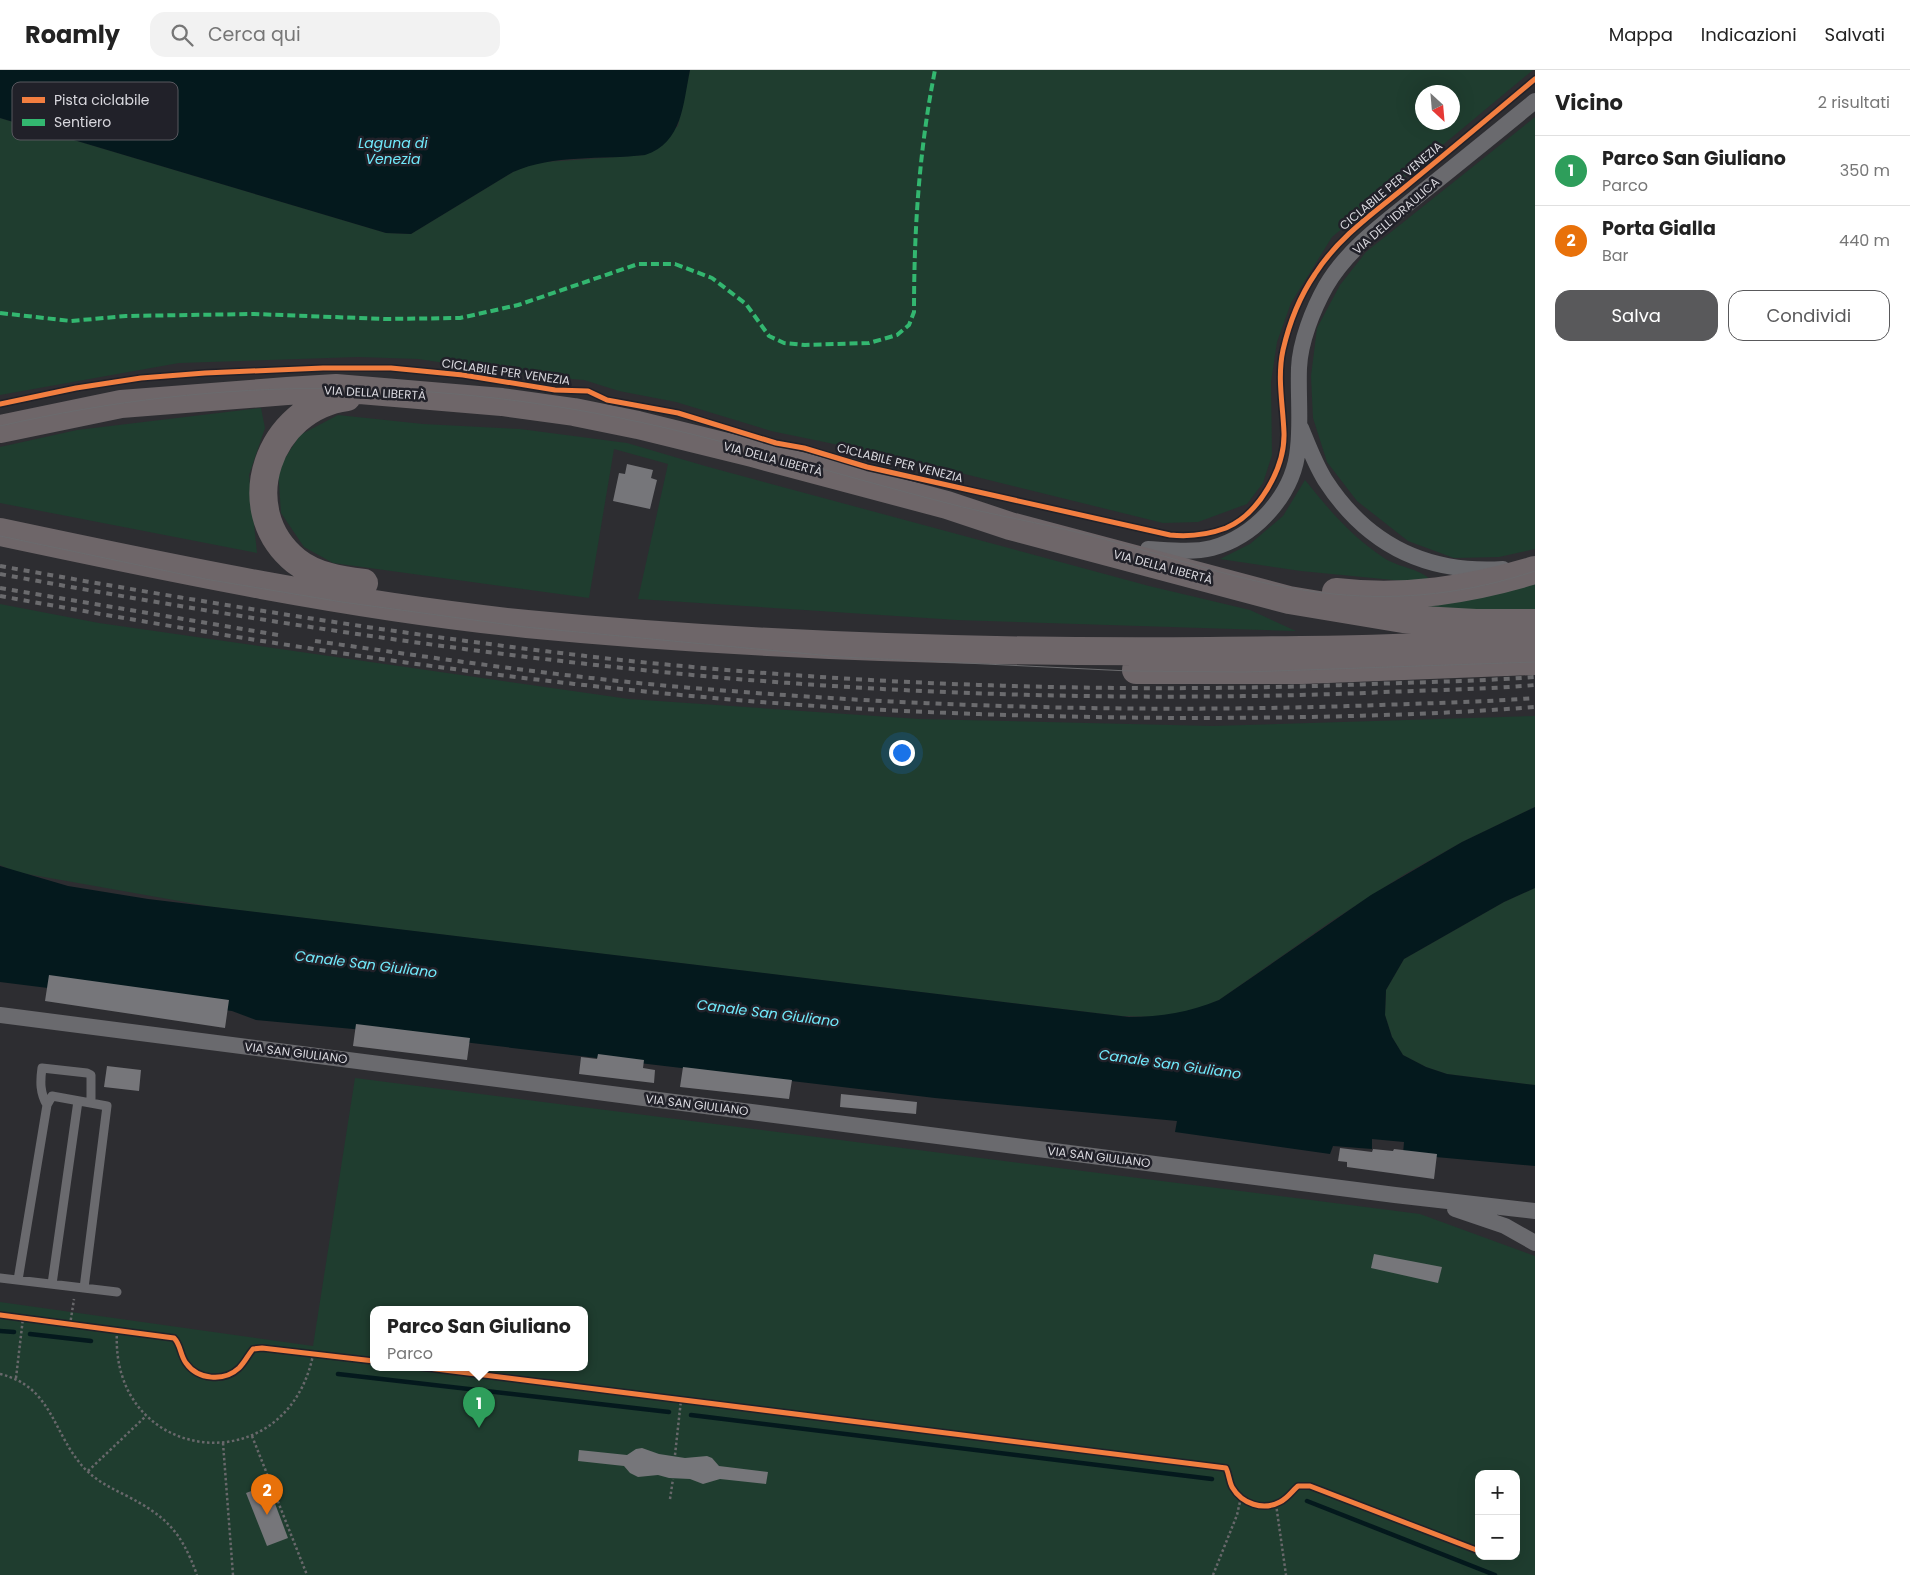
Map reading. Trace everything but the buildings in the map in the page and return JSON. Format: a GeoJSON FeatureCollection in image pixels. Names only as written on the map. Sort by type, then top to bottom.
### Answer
{"type":"FeatureCollection","features":[{"type":"Feature","properties":{"kind":"highway","name":"VIA DELLA LIBERTÀ"},"geometry":{"type":"LineString","coordinates":[[0,429],[121,404],[225,394],[336,388],[434,396],[574,412],[638,425],[947,505],[1010,526],[1289,600],[1403,619],[1476,623],[1535,623]]}},
{"type":"Feature","properties":{"kind":"highway"},"geometry":{"type":"LineString","coordinates":[[434,396],[374,394],[338,398],[312,408],[288,427],[273,449],[265,469],[264,495],[269,524],[283,547],[296,561],[308,569],[339,579],[439,595],[785,630],[879,638],[1266,650]]}},
{"type":"Feature","properties":{"kind":"highway"},"geometry":{"type":"LineString","coordinates":[[947,505],[1047,524],[1282,584],[1355,594],[1407,595],[1444,592],[1476,586],[1535,569]]}},
{"type":"Feature","properties":{"kind":"highway"},"geometry":{"type":"LineString","coordinates":[[0,532],[198,574],[314,594],[526,624],[747,648],[974,665],[1102,670],[1302,670],[1535,661]]}},
{"type":"Feature","properties":{"kind":"highway"},"geometry":{"type":"LineString","coordinates":[[621,633],[911,648],[1030,651],[1266,650],[1535,641]]}},
{"type":"Feature","properties":{"kind":"street","name":"VIA DELL'IDRAULICA"},"geometry":{"type":"LineString","coordinates":[[1148,550],[1211,548],[1232,541],[1253,528],[1268,512],[1287,485],[1294,468],[1298,449],[1299,366],[1304,343],[1326,287],[1340,267],[1359,246],[1535,101]]}},
{"type":"Feature","properties":{"kind":"street","name":"VIA DELL'IDRAULICA"},"geometry":{"type":"LineString","coordinates":[[1299,421],[1324,478],[1344,506],[1361,525],[1385,541],[1438,566],[1463,570],[1535,569]]}},
{"type":"Feature","properties":{"kind":"street","name":"VIA SAN GIULIANO"},"geometry":{"type":"LineString","coordinates":[[0,1015],[1395,1195],[1535,1211]]}},
{"type":"Feature","properties":{"kind":"street","name":"VIA SAN GIULIANO"},"geometry":{"type":"LineString","coordinates":[[1395,1195],[1475,1215],[1505,1226],[1535,1243]]}},
{"type":"Feature","properties":{"kind":"lane"},"geometry":{"type":"LineString","coordinates":[[47,1105],[43,1097],[40,1080],[42,1068],[87,1073],[90,1076],[91,1103]]}},
{"type":"Feature","properties":{"kind":"lane"},"geometry":{"type":"LineString","coordinates":[[18,1280],[47,1105],[52,1096],[107,1106],[84,1288]]}},
{"type":"Feature","properties":{"kind":"lane"},"geometry":{"type":"LineString","coordinates":[[52,1284],[78,1100]]}},
{"type":"Feature","properties":{"kind":"lane"},"geometry":{"type":"LineString","coordinates":[[0,1278],[117,1292]]}},
{"type":"Feature","properties":{"kind":"path"},"geometry":{"type":"LineString","coordinates":[[70,1324],[73,1312]]}},
{"type":"Feature","properties":{"kind":"path"},"geometry":{"type":"LineString","coordinates":[[15,1317],[32,1319]]}},
{"type":"Feature","properties":{"kind":"path"},"geometry":{"type":"LineString","coordinates":[[16,1378],[23,1318]]}},
{"type":"Feature","properties":{"kind":"path"},"geometry":{"type":"LineString","coordinates":[[61,1323],[80,1326]]}},
{"type":"Feature","properties":{"kind":"path"},"geometry":{"type":"LineString","coordinates":[[108,1330],[126,1332]]}},
{"type":"Feature","properties":{"kind":"path"},"geometry":{"type":"LineString","coordinates":[[117,1331],[118,1362],[121,1377],[136,1404],[146,1416],[159,1426],[190,1440],[223,1443],[252,1436],[282,1417],[294,1403],[303,1388],[313,1354]]}},
{"type":"Feature","properties":{"kind":"path"},"geometry":{"type":"LineString","coordinates":[[304,1353],[322,1356]]}},
{"type":"Feature","properties":{"kind":"path"},"geometry":{"type":"LineString","coordinates":[[0,1374],[16,1378],[27,1384],[46,1404],[65,1442],[88,1471],[105,1485],[158,1513],[182,1544],[197,1575]]}},
{"type":"Feature","properties":{"kind":"path"},"geometry":{"type":"LineString","coordinates":[[671,1399],[690,1401]]}},
{"type":"Feature","properties":{"kind":"path"},"geometry":{"type":"LineString","coordinates":[[675,1455],[680,1400]]}},
{"type":"Feature","properties":{"kind":"path"},"geometry":{"type":"LineString","coordinates":[[88,1471],[146,1416]]}},
{"type":"Feature","properties":{"kind":"path"},"geometry":{"type":"LineString","coordinates":[[252,1436],[307,1575]]}},
{"type":"Feature","properties":{"kind":"path"},"geometry":{"type":"LineString","coordinates":[[223,1443],[233,1575]]}},
{"type":"Feature","properties":{"kind":"path"},"geometry":{"type":"LineString","coordinates":[[670,1500],[673,1479]]}},
{"type":"Feature","properties":{"kind":"path"},"geometry":{"type":"LineString","coordinates":[[1213,1575],[1237,1515],[1240,1497]]}},
{"type":"Feature","properties":{"kind":"path"},"geometry":{"type":"LineString","coordinates":[[1275,1504],[1286,1575]]}},
{"type":"Feature","properties":{"kind":"green space"},"geometry":{"type":"Polygon","coordinates":[[[690,70],[1533,70],[1332,237],[1291,303],[1277,342],[1271,382],[1272,455],[1263,483],[1247,504],[1198,522],[1163,523],[892,456],[771,431],[676,402],[619,391],[584,380],[534,376],[418,359],[358,357],[179,363],[0,395],[0,118],[12,122],[12,140],[74,140],[386,233],[411,234],[513,172],[529,165],[546,162],[645,155],[678,126],[690,70]]]}},
{"type":"Feature","properties":{"kind":"green space"},"geometry":{"type":"Polygon","coordinates":[[[1535,117],[1535,549],[1499,557],[1454,558],[1408,541],[1357,501],[1327,462],[1313,418],[1311,376],[1317,328],[1340,285],[1366,252],[1535,117]]]}},
{"type":"Feature","properties":{"kind":"green space"},"geometry":{"type":"Polygon","coordinates":[[[261,408],[265,428],[249,475],[257,553],[0,503],[0,447],[77,430],[261,408]]]}},
{"type":"Feature","properties":{"kind":"green space"},"geometry":{"type":"Polygon","coordinates":[[[338,415],[423,424],[520,429],[627,443],[705,466],[1149,586],[1250,610],[1296,631],[957,620],[638,599],[668,464],[614,449],[589,598],[333,563],[304,547],[281,513],[278,469],[300,435],[338,415]]]}},
{"type":"Feature","properties":{"kind":"green space"},"geometry":{"type":"Polygon","coordinates":[[[1305,480],[1332,513],[1372,550],[1391,562],[1424,575],[1434,584],[1301,571],[1220,559],[1250,544],[1283,516],[1305,480]]]}},
{"type":"Feature","properties":{"kind":"green space"},"geometry":{"type":"Polygon","coordinates":[[[1535,581],[1535,611],[1403,608],[1535,581]]]}},
{"type":"Feature","properties":{"kind":"green space"},"geometry":{"type":"Polygon","coordinates":[[[0,604],[99,623],[629,699],[919,719],[1212,726],[1535,716],[1535,807],[1462,842],[1405,874],[1330,922],[1219,1000],[1192,1011],[1158,1017],[1121,1016],[213,907],[16,872],[0,865],[0,604]]]}},
{"type":"Feature","properties":{"kind":"green space"},"geometry":{"type":"Polygon","coordinates":[[[1535,888],[1535,1085],[1447,1074],[1426,1067],[1403,1055],[1392,1037],[1385,1015],[1386,990],[1404,959],[1504,902],[1535,888]]]}},
{"type":"Feature","properties":{"kind":"green space"},"geometry":{"type":"Polygon","coordinates":[[[355,1078],[1420,1214],[1535,1256],[1535,1575],[0,1575],[0,1302],[313,1346],[355,1078]]]}},
{"type":"Feature","properties":{"kind":"water","name":"Laguna di Venezia"},"geometry":{"type":"Polygon","coordinates":[[[0,70],[690,70],[679,120],[674,132],[658,149],[645,155],[561,160],[529,166],[513,172],[411,234],[386,233],[74,140],[178,140],[178,82],[12,82],[12,122],[0,118],[0,70]]]}},
{"type":"Feature","properties":{"kind":"water","name":"Canale San Giuliano"},"geometry":{"type":"Polygon","coordinates":[[[1535,807],[1535,888],[1504,902],[1404,959],[1386,990],[1385,1015],[1392,1037],[1403,1055],[1426,1067],[1447,1074],[1535,1085],[1535,1166],[1403,1154],[1404,1142],[1372,1139],[1372,1149],[1333,1146],[1330,1154],[1175,1132],[1177,1121],[935,1098],[353,1029],[256,1020],[232,1011],[0,982],[0,866],[68,886],[148,899],[1129,1017],[1164,1015],[1197,1008],[1219,1000],[1371,895],[1462,842],[1535,807]]]}},
{"type":"Feature","properties":{"kind":"waterway"},"geometry":{"type":"LineString","coordinates":[[0,1331],[14,1332]]}},
{"type":"Feature","properties":{"kind":"waterway"},"geometry":{"type":"LineString","coordinates":[[30,1334],[91,1341]]}},
{"type":"Feature","properties":{"kind":"waterway"},"geometry":{"type":"LineString","coordinates":[[338,1374],[669,1412]]}},
{"type":"Feature","properties":{"kind":"waterway"},"geometry":{"type":"LineString","coordinates":[[691,1415],[1212,1479]]}},
{"type":"Feature","properties":{"kind":"waterway"},"geometry":{"type":"LineString","coordinates":[[1307,1501],[1495,1575]]}},
{"type":"Feature","properties":{"kind":"tram line"},"geometry":{"type":"LineString","coordinates":[[0,426],[83,409],[166,397],[249,390],[331,388],[413,391],[496,398],[579,410],[662,427],[943,502],[1089,535],[1241,577],[1303,590],[1360,596],[1411,596],[1461,590],[1510,579],[1535,571]]}},
{"type":"Feature","properties":{"kind":"tram line"},"geometry":{"type":"LineString","coordinates":[[0,536],[205,579],[342,602],[525,627],[841,657],[1129,671],[1245,672],[1535,662]]}},
{"type":"Feature","properties":{"kind":"railway"},"geometry":{"type":"LineString","coordinates":[[0,566],[232,606],[465,641],[621,660],[808,676],[902,682],[1090,688],[1278,687],[1535,677]]}},
{"type":"Feature","properties":{"kind":"railway"},"geometry":{"type":"LineString","coordinates":[[0,574],[177,606],[356,634],[534,658],[714,677],[876,689],[957,693],[1202,697],[1365,693],[1535,685]]}},
{"type":"Feature","properties":{"kind":"railway"},"geometry":{"type":"LineString","coordinates":[[0,588],[278,635]]}},
{"type":"Feature","properties":{"kind":"railway"},"geometry":{"type":"LineString","coordinates":[[0,596],[266,642],[445,668],[624,689],[772,703],[946,713],[1179,718],[1357,716],[1535,707]]}},
{"type":"Feature","properties":{"kind":"railway"},"geometry":{"type":"LineString","coordinates":[[315,641],[516,669],[667,686],[801,696],[967,705],[1215,709],[1381,705],[1535,698]]}},
{"type":"Feature","properties":{"kind":"marked path"},"geometry":{"type":"LineString","coordinates":[[0,313],[71,321],[126,316],[254,314],[385,319],[460,318],[518,305],[638,264],[675,264],[712,278],[746,304],[769,336],[784,343],[805,345],[869,343],[897,335],[909,325],[914,312],[915,251],[921,160],[935,70]]}},
{"type":"Feature","properties":{"kind":"cycle path","name":"CICLABILE PER VENEZIA"},"geometry":{"type":"LineString","coordinates":[[0,404],[76,388],[141,378],[205,373],[323,368],[391,368],[463,375],[555,390],[588,391],[607,400],[678,413],[776,443],[804,448],[867,467],[1170,535],[1191,536],[1205,534],[1226,528],[1249,512],[1259,501],[1275,475],[1280,461],[1284,433],[1280,381],[1283,350],[1288,330],[1300,301],[1324,261],[1356,227],[1535,79]]}},
{"type":"Feature","properties":{"kind":"cycle path"},"geometry":{"type":"LineString","coordinates":[[0,1315],[174,1338],[184,1360],[191,1369],[204,1376],[211,1377],[226,1376],[233,1373],[241,1366],[253,1349],[262,1348],[370,1361]]}},
{"type":"Feature","properties":{"kind":"cycle path"},"geometry":{"type":"LineString","coordinates":[[452,1371],[1226,1468],[1231,1485],[1236,1493],[1247,1502],[1253,1504],[1260,1506],[1273,1505],[1285,1499],[1298,1486],[1310,1486],[1475,1549]]}},
{"type":"Feature","properties":{"kind":"place","name":"Parco San Giuliano"},"geometry":{"type":"Point","coordinates":[479,1428]}},
{"type":"Feature","properties":{"kind":"place","name":"Porta Gialla"},"geometry":{"type":"Point","coordinates":[267,1515]}}]}
